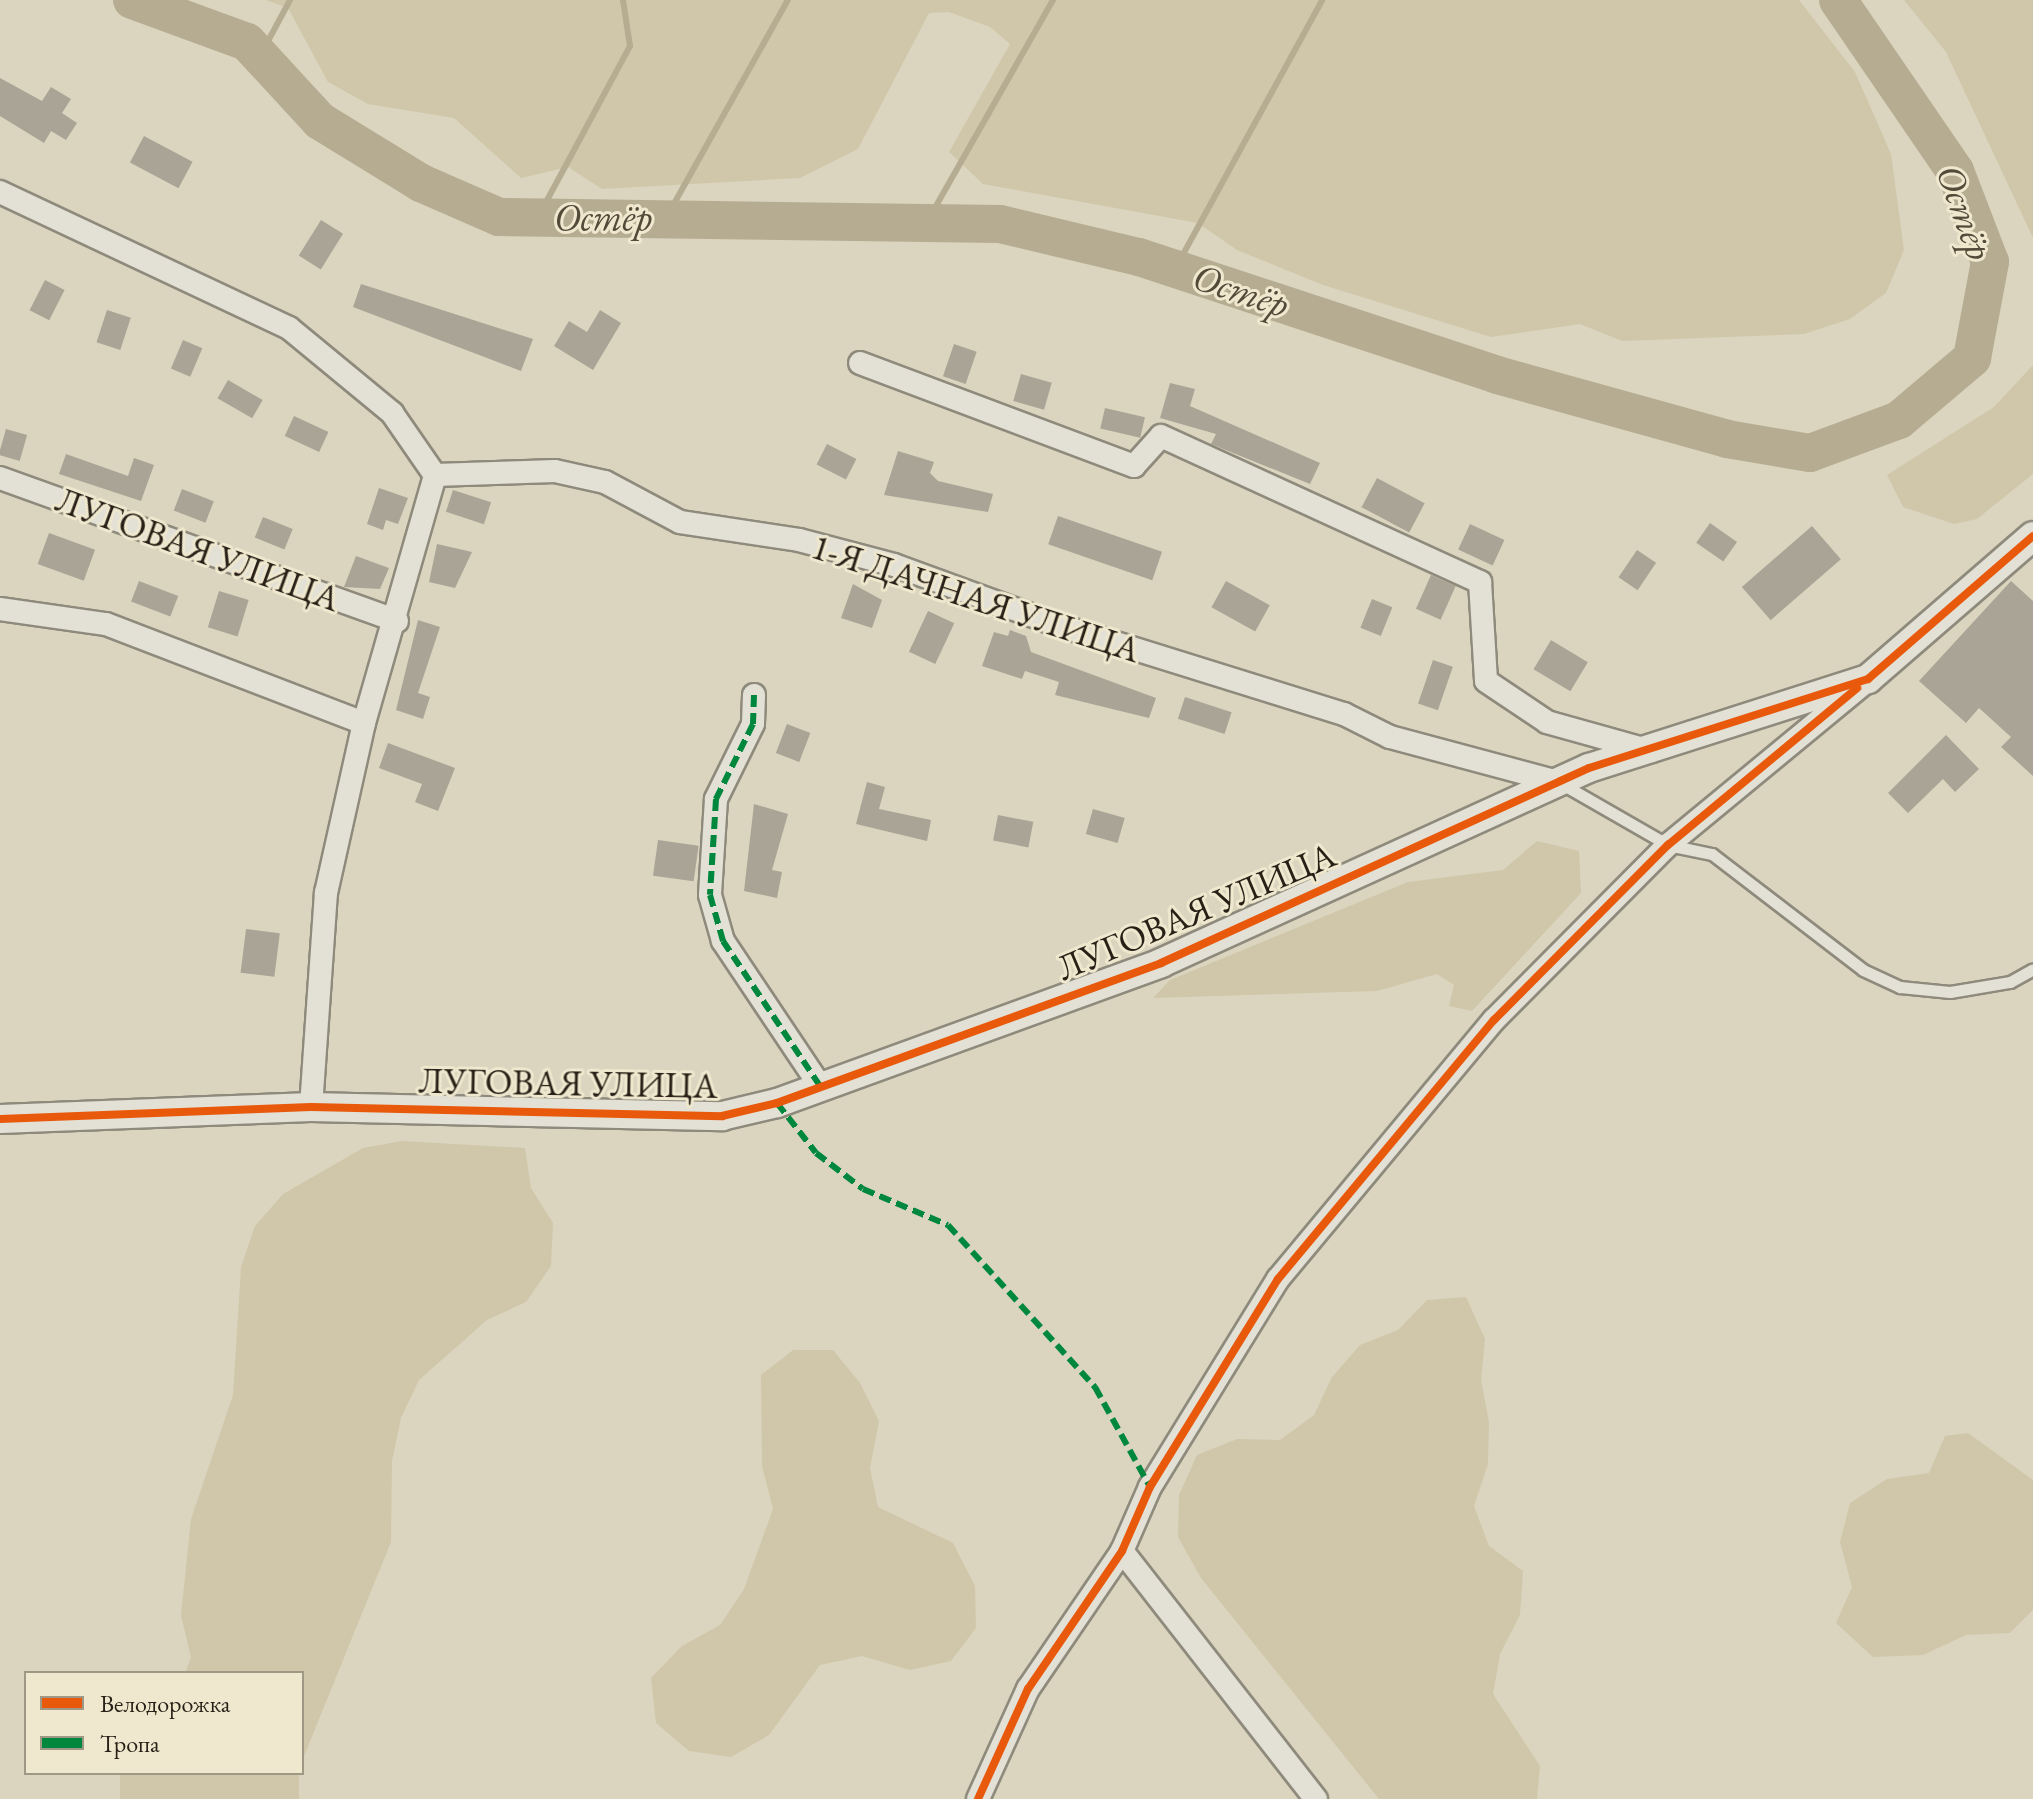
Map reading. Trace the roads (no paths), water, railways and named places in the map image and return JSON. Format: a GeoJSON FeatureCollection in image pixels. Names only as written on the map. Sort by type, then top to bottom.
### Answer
{"type":"FeatureCollection","features":[{"type":"Feature","properties":{"kind":"street"},"geometry":{"type":"LineString","coordinates":[[0,192],[289,328],[392,413],[435,475],[397,621],[364,723],[326,893],[311,1107]]}},
{"type":"Feature","properties":{"kind":"street"},"geometry":{"type":"LineString","coordinates":[[860,363],[1134,466],[1161,436],[1480,582],[1486,681],[1547,722],[1656,752]]}},
{"type":"Feature","properties":{"kind":"street","name":"1-Я ДАЧНАЯ УЛИЦА"},"geometry":{"type":"LineString","coordinates":[[435,475],[555,471],[605,482],[680,522],[799,540],[894,565],[1058,625],[1344,714],[1390,737],[1558,782]]}},
{"type":"Feature","properties":{"kind":"street","name":"ЛУГОВАЯ УЛИЦА"},"geometry":{"type":"LineString","coordinates":[[0,478],[397,621]]}},
{"type":"Feature","properties":{"kind":"street","name":"ЛУГОВАЯ УЛИЦА"},"geometry":{"type":"LineString","coordinates":[[0,1119],[311,1107],[722,1116],[820,1086],[1161,963],[1558,782],[1656,752],[1868,679],[2033,536]]}},
{"type":"Feature","properties":{"kind":"street"},"geometry":{"type":"LineString","coordinates":[[0,609],[106,624],[364,723]]}},
{"type":"Feature","properties":{"kind":"street"},"geometry":{"type":"LineString","coordinates":[[978,1799],[1028,1689],[1122,1551],[1150,1487],[1278,1279],[1494,1020],[1668,845],[1868,679]]}},
{"type":"Feature","properties":{"kind":"street"},"geometry":{"type":"LineString","coordinates":[[754,695],[753,724],[716,799],[710,895],[723,941],[820,1086]]}},
{"type":"Feature","properties":{"kind":"street"},"geometry":{"type":"LineString","coordinates":[[1122,1551],[1316,1799]]}},
{"type":"Feature","properties":{"kind":"lane"},"geometry":{"type":"LineString","coordinates":[[1558,782],[1668,845],[1712,854],[1863,970],[1900,987],[1950,992],[2010,982],[2033,969]]}},
{"type":"Feature","properties":{"kind":"waterway","name":"Остёр"},"geometry":{"type":"LineString","coordinates":[[132,0],[247,42],[320,121],[421,183],[499,217],[1000,224],[1139,257],[1497,375],[1727,439],[1810,453],[1899,420],[1972,358],[1990,262],[1955,171],[1838,0]]}},
{"type":"Feature","properties":{"kind":"waterway"},"geometry":{"type":"LineString","coordinates":[[260,56],[290,0]]}},
{"type":"Feature","properties":{"kind":"waterway"},"geometry":{"type":"LineString","coordinates":[[538,217],[630,46],[623,0]]}},
{"type":"Feature","properties":{"kind":"waterway"},"geometry":{"type":"LineString","coordinates":[[666,218],[788,0]]}},
{"type":"Feature","properties":{"kind":"waterway"},"geometry":{"type":"LineString","coordinates":[[928,220],[1053,0]]}},
{"type":"Feature","properties":{"kind":"waterway"},"geometry":{"type":"LineString","coordinates":[[1175,269],[1322,0]]}}]}
